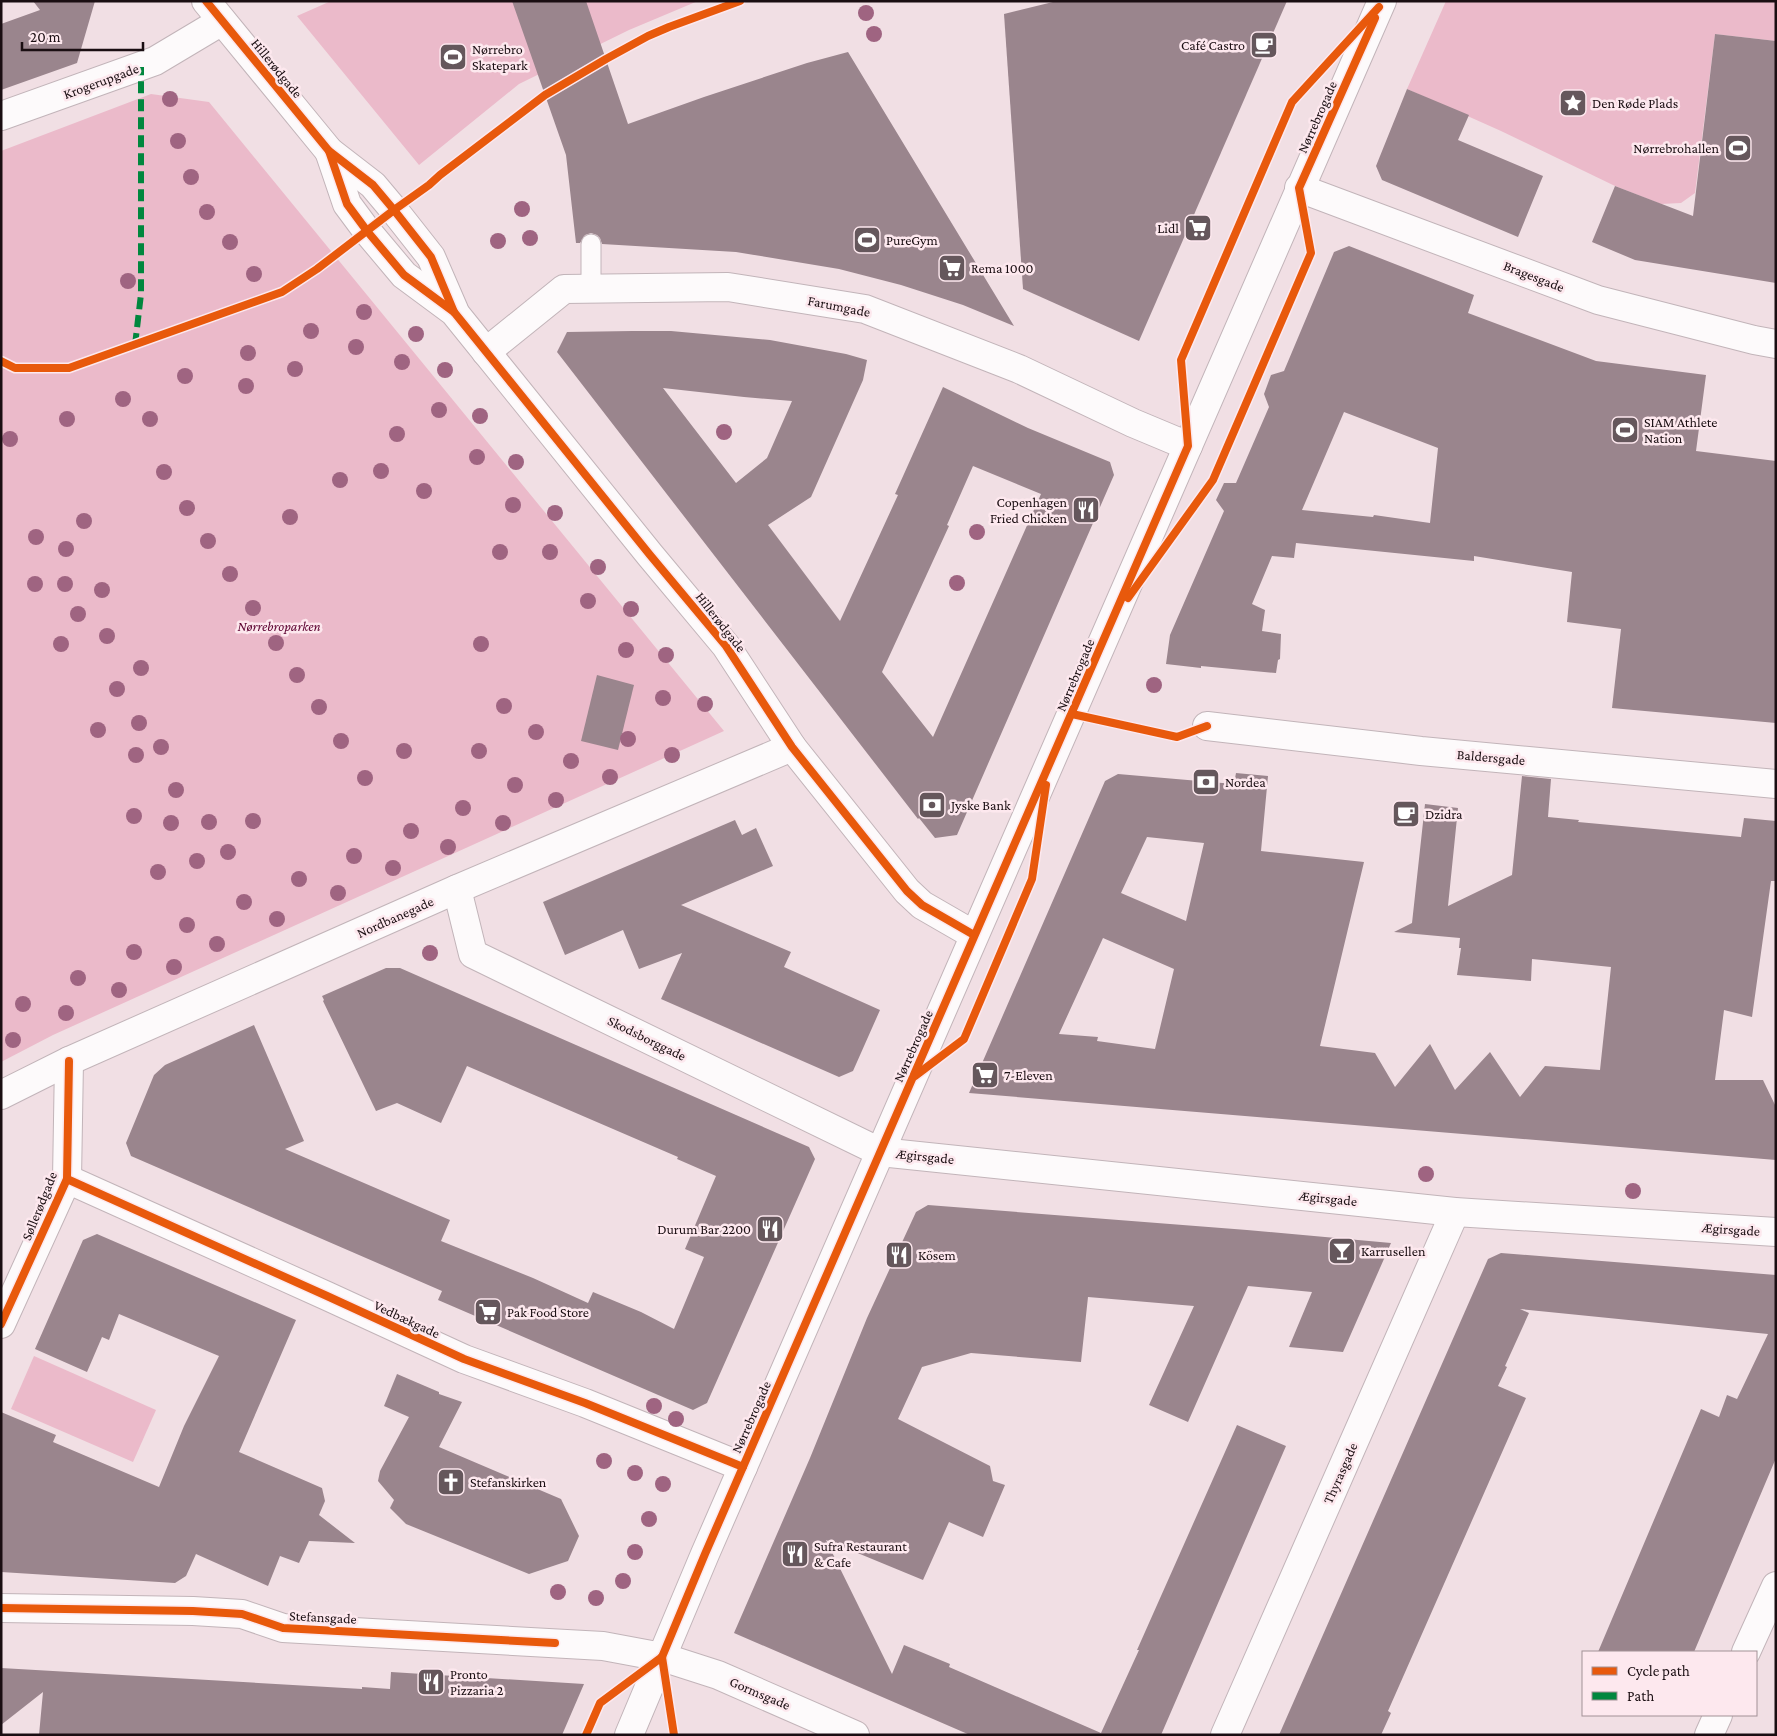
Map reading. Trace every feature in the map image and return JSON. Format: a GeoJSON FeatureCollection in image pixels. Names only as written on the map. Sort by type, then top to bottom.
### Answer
{"type":"FeatureCollection","features":[{"type":"Feature","properties":{"kind":"street","name":"Nørrebrogade"},"geometry":{"type":"LineString","coordinates":[[629,1735],[974,935],[1382,1]]}},
{"type":"Feature","properties":{"kind":"street","name":"Krogerupgade"},"geometry":{"type":"LineString","coordinates":[[1,116],[155,61],[214,11]]}},
{"type":"Feature","properties":{"kind":"street","name":"Hillerødgade"},"geometry":{"type":"LineString","coordinates":[[214,11],[329,151],[347,204],[367,231],[404,275],[454,312],[726,646],[792,747],[907,891],[922,905],[974,935]]}},
{"type":"Feature","properties":{"kind":"street","name":"Bragesgade"},"geometry":{"type":"LineString","coordinates":[[1299,188],[1598,300],[1776,344]]}},
{"type":"Feature","properties":{"kind":"street","name":"Farumgade"},"geometry":{"type":"LineString","coordinates":[[486,352],[564,289],[728,287],[865,309],[1019,369],[1133,424],[1188,446]]}},
{"type":"Feature","properties":{"kind":"street","name":"Baldersgade"},"geometry":{"type":"LineString","coordinates":[[1207,726],[1421,751],[1776,784]]}},
{"type":"Feature","properties":{"kind":"street","name":"Nordbanegade"},"geometry":{"type":"LineString","coordinates":[[1,1095],[69,1061],[458,889],[792,747]]}},
{"type":"Feature","properties":{"kind":"street","name":"Skodsborggade"},"geometry":{"type":"LineString","coordinates":[[458,889],[473,954],[880,1152]]}},
{"type":"Feature","properties":{"kind":"street","name":"Søllerødgade"},"geometry":{"type":"LineString","coordinates":[[1,1324],[67,1179],[69,1061]]}},
{"type":"Feature","properties":{"kind":"street","name":"Ægirsgade"},"geometry":{"type":"LineString","coordinates":[[880,1152],[1455,1212],[1776,1232]]}},
{"type":"Feature","properties":{"kind":"street","name":"Vedbækgade"},"geometry":{"type":"LineString","coordinates":[[67,1179],[464,1359],[585,1403],[743,1467]]}},
{"type":"Feature","properties":{"kind":"street","name":"Thyrasgade"},"geometry":{"type":"LineString","coordinates":[[1225,1735],[1455,1212]]}},
{"type":"Feature","properties":{"kind":"street"},"geometry":{"type":"LineString","coordinates":[[1746,1651],[1776,1586]]}},
{"type":"Feature","properties":{"kind":"street","name":"Stefansgade"},"geometry":{"type":"LineString","coordinates":[[1,1608],[194,1611],[242,1614],[283,1628],[603,1646],[662,1657]]}},
{"type":"Feature","properties":{"kind":"street","name":"Gormsgade"},"geometry":{"type":"LineString","coordinates":[[662,1657],[718,1675],[855,1735]]}},
{"type":"Feature","properties":{"kind":"street"},"geometry":{"type":"LineString","coordinates":[[1709,1735],[1718,1716]]}},
{"type":"Feature","properties":{"kind":"lane"},"geometry":{"type":"LineString","coordinates":[[591,244],[591,288]]}},
{"type":"Feature","properties":{"kind":"green space","name":"Nørrebro Skatepark"},"geometry":{"type":"Polygon","coordinates":[[[331,1],[698,1],[629,30],[519,84],[419,165],[297,16],[331,1]]]}},
{"type":"Feature","properties":{"kind":"green space","name":"Den Røde Plads"},"geometry":{"type":"Polygon","coordinates":[[[1446,1],[1776,1],[1776,41],[1715,34],[1695,193],[1681,203],[1661,204],[1615,186],[1501,131],[1407,89],[1446,1]]]}},
{"type":"Feature","properties":{"kind":"green space","name":"Nørrebroparken"},"geometry":{"type":"Polygon","coordinates":[[[151,94],[209,102],[724,731],[53,1035],[1,1062],[1,151],[151,94]]]}},
{"type":"Feature","properties":{"kind":"green space"},"geometry":{"type":"Polygon","coordinates":[[[34,1356],[156,1410],[133,1462],[11,1409],[34,1356]]]}},
{"type":"Feature","properties":{"kind":"building"},"geometry":{"type":"Polygon","coordinates":[[[33,1],[95,1],[77,63],[1,90],[1,24],[40,10],[33,1]]]}},
{"type":"Feature","properties":{"kind":"building"},"geometry":{"type":"Polygon","coordinates":[[[512,1],[586,1],[628,124],[807,63],[848,52],[1014,326],[963,305],[901,285],[839,269],[736,252],[602,244],[597,235],[591,233],[585,235],[580,243],[576,243],[566,155],[512,1]]]}},
{"type":"Feature","properties":{"kind":"building"},"geometry":{"type":"Polygon","coordinates":[[[1057,1],[1287,1],[1139,341],[1023,289],[1004,14],[1057,1]]]}},
{"type":"Feature","properties":{"kind":"building"},"geometry":{"type":"Polygon","coordinates":[[[1715,34],[1776,41],[1776,283],[1635,260],[1592,242],[1615,186],[1693,216],[1715,34]]]}},
{"type":"Feature","properties":{"kind":"building"},"geometry":{"type":"Polygon","coordinates":[[[1407,89],[1469,115],[1458,140],[1543,176],[1518,237],[1382,180],[1376,166],[1407,89]]]}},
{"type":"Feature","properties":{"kind":"building"},"geometry":{"type":"Polygon","coordinates":[[[1349,246],[1474,295],[1468,313],[1596,361],[1706,375],[1696,451],[1776,461],[1776,723],[1612,708],[1621,629],[1567,622],[1572,572],[1474,556],[1474,561],[1296,543],[1294,558],[1272,556],[1252,604],[1265,610],[1262,631],[1281,634],[1280,659],[1278,660],[1276,673],[1166,664],[1170,635],[1224,511],[1216,500],[1224,483],[1236,483],[1269,407],[1264,394],[1271,375],[1284,371],[1334,252],[1349,246]],[[1344,412],[1302,510],[1373,517],[1374,515],[1430,523],[1438,448],[1344,412]]]}},
{"type":"Feature","properties":{"kind":"building"},"geometry":{"type":"Polygon","coordinates":[[[671,331],[770,340],[846,354],[867,360],[863,380],[811,497],[768,525],[840,621],[898,495],[895,494],[943,387],[1028,428],[1110,462],[1114,475],[957,835],[935,838],[918,819],[557,352],[567,332],[671,331]],[[663,388],[736,483],[767,458],[792,401],[744,397],[663,388]],[[973,466],[947,525],[949,526],[882,672],[933,737],[1041,494],[973,466]]]}},
{"type":"Feature","properties":{"kind":"building"},"geometry":{"type":"Polygon","coordinates":[[[597,675],[634,685],[618,750],[581,741],[597,675]]]}},
{"type":"Feature","properties":{"kind":"building"},"geometry":{"type":"Polygon","coordinates":[[[1236,773],[1268,776],[1261,851],[1364,862],[1320,1046],[1375,1053],[1395,1087],[1430,1044],[1455,1090],[1490,1052],[1520,1097],[1545,1066],[1600,1070],[1611,967],[1532,959],[1531,981],[1457,975],[1461,948],[1459,948],[1460,938],[1394,932],[1412,923],[1425,804],[1458,808],[1448,906],[1512,875],[1522,776],[1551,779],[1548,817],[1579,820],[1578,822],[1741,837],[1744,818],[1776,821],[1776,881],[1771,881],[1752,1017],[1724,1010],[1715,1080],[1763,1080],[1776,1107],[1776,1160],[969,1093],[1105,781],[1118,774],[1234,784],[1236,773]],[[1147,837],[1121,893],[1186,921],[1204,843],[1147,837]],[[1103,938],[1059,1034],[1098,1037],[1097,1041],[1155,1049],[1174,969],[1103,938]]]}},
{"type":"Feature","properties":{"kind":"building"},"geometry":{"type":"Polygon","coordinates":[[[735,820],[742,835],[756,828],[773,866],[681,905],[791,952],[784,967],[880,1010],[853,1071],[839,1077],[661,999],[682,953],[639,969],[623,930],[565,955],[543,902],[735,820]]]}},
{"type":"Feature","properties":{"kind":"building"},"geometry":{"type":"Polygon","coordinates":[[[386,968],[400,968],[809,1147],[815,1159],[707,1403],[693,1410],[438,1300],[442,1291],[131,1156],[126,1143],[154,1075],[165,1065],[254,1025],[304,1141],[285,1149],[450,1220],[441,1241],[533,1278],[588,1303],[593,1292],[641,1312],[674,1329],[704,1257],[685,1249],[716,1176],[677,1159],[678,1157],[467,1066],[441,1123],[397,1103],[376,1111],[322,996],[386,968]]]}},
{"type":"Feature","properties":{"kind":"building"},"geometry":{"type":"Polygon","coordinates":[[[928,1205],[1391,1243],[1343,1352],[1289,1347],[1312,1292],[1248,1286],[1188,1422],[1149,1405],[1194,1306],[1088,1297],[1081,1362],[971,1353],[922,1367],[898,1419],[990,1466],[993,1481],[1005,1485],[983,1537],[949,1522],[923,1580],[826,1540],[892,1674],[904,1645],[950,1664],[949,1667],[1101,1733],[1237,1425],[1286,1446],[1161,1735],[970,1735],[734,1633],[810,1458],[867,1318],[916,1212],[928,1205]]]}},
{"type":"Feature","properties":{"kind":"building"},"geometry":{"type":"Polygon","coordinates":[[[97,1234],[296,1320],[239,1452],[322,1488],[325,1501],[319,1515],[355,1543],[309,1541],[299,1563],[280,1556],[268,1586],[196,1554],[186,1576],[175,1583],[1,1572],[1,1412],[56,1435],[53,1442],[159,1487],[184,1426],[219,1356],[119,1314],[109,1340],[102,1337],[87,1372],[35,1349],[83,1240],[97,1234]]]}},
{"type":"Feature","properties":{"kind":"building"},"geometry":{"type":"Polygon","coordinates":[[[1501,1253],[1776,1275],[1776,1458],[1694,1651],[1598,1651],[1701,1409],[1719,1417],[1727,1395],[1737,1399],[1768,1334],[1520,1309],[1529,1313],[1498,1386],[1526,1398],[1388,1711],[1391,1713],[1381,1735],[1279,1735],[1488,1259],[1501,1253]]]}},
{"type":"Feature","properties":{"kind":"building","name":"Stefanskirken"},"geometry":{"type":"Polygon","coordinates":[[[397,1374],[439,1392],[439,1394],[462,1402],[439,1447],[561,1499],[579,1536],[568,1561],[529,1574],[406,1524],[390,1508],[394,1500],[378,1481],[380,1471],[409,1417],[384,1406],[397,1374]]]}},
{"type":"Feature","properties":{"kind":"building"},"geometry":{"type":"Polygon","coordinates":[[[1,1668],[362,1689],[362,1687],[390,1689],[391,1672],[584,1684],[562,1735],[39,1735],[43,1692],[1,1725],[1,1668]]]}},
{"type":"Feature","properties":{"kind":"marked path"},"geometry":{"type":"LineString","coordinates":[[135,345],[141,294],[141,67]]}},
{"type":"Feature","properties":{"kind":"cycle path"},"geometry":{"type":"LineString","coordinates":[[206,1],[329,151],[373,185],[394,210],[431,257],[454,312]]}},
{"type":"Feature","properties":{"kind":"cycle path"},"geometry":{"type":"LineString","coordinates":[[1,361],[15,368],[69,368],[282,292],[317,269],[545,95],[648,36],[740,1]]}},
{"type":"Feature","properties":{"kind":"cycle path"},"geometry":{"type":"LineString","coordinates":[[662,1657],[705,1554],[1188,446],[1181,360],[1292,102],[1379,7]]}},
{"type":"Feature","properties":{"kind":"cycle path"},"geometry":{"type":"LineString","coordinates":[[1128,598],[1213,480],[1311,253],[1299,188],[1375,18]]}},
{"type":"Feature","properties":{"kind":"cycle path"},"geometry":{"type":"LineString","coordinates":[[329,151],[347,204],[367,231],[404,275],[454,312],[726,646],[792,747],[907,891],[922,905],[974,935]]}},
{"type":"Feature","properties":{"kind":"cycle path"},"geometry":{"type":"LineString","coordinates":[[1072,714],[1177,737],[1207,726]]}},
{"type":"Feature","properties":{"kind":"cycle path"},"geometry":{"type":"LineString","coordinates":[[915,1076],[964,1039],[1032,879],[1046,785]]}},
{"type":"Feature","properties":{"kind":"cycle path"},"geometry":{"type":"LineString","coordinates":[[1,1324],[67,1179],[69,1061]]}},
{"type":"Feature","properties":{"kind":"cycle path"},"geometry":{"type":"LineString","coordinates":[[67,1179],[464,1359],[585,1403],[743,1467]]}},
{"type":"Feature","properties":{"kind":"cycle path"},"geometry":{"type":"LineString","coordinates":[[1,1608],[193,1611],[242,1614],[283,1628],[555,1643]]}},
{"type":"Feature","properties":{"kind":"cycle path"},"geometry":{"type":"LineString","coordinates":[[662,1657],[674,1735]]}},
{"type":"Feature","properties":{"kind":"cycle path"},"geometry":{"type":"LineString","coordinates":[[586,1735],[600,1703],[662,1657]]}},
{"type":"Feature","properties":{"kind":"place","name":"Café Castro"},"geometry":{"type":"Point","coordinates":[1264,45]}},
{"type":"Feature","properties":{"kind":"place","name":"Nørrebro Skatepark"},"geometry":{"type":"Point","coordinates":[453,57]}},
{"type":"Feature","properties":{"kind":"place","name":"Den Røde Plads"},"geometry":{"type":"Point","coordinates":[1573,103]}},
{"type":"Feature","properties":{"kind":"place","name":"Nørrebrohallen"},"geometry":{"type":"Point","coordinates":[1738,148]}},
{"type":"Feature","properties":{"kind":"place","name":"Lidl"},"geometry":{"type":"Point","coordinates":[1198,228]}},
{"type":"Feature","properties":{"kind":"place","name":"PureGym"},"geometry":{"type":"Point","coordinates":[867,240]}},
{"type":"Feature","properties":{"kind":"place","name":"Rema 1000"},"geometry":{"type":"Point","coordinates":[952,268]}},
{"type":"Feature","properties":{"kind":"place","name":"SIAM Athlete Nation"},"geometry":{"type":"Point","coordinates":[1625,430]}},
{"type":"Feature","properties":{"kind":"place","name":"Copenhagen Fried Chicken"},"geometry":{"type":"Point","coordinates":[1086,510]}},
{"type":"Feature","properties":{"kind":"place","name":"Nordea"},"geometry":{"type":"Point","coordinates":[1206,782]}},
{"type":"Feature","properties":{"kind":"place","name":"Jyske Bank"},"geometry":{"type":"Point","coordinates":[932,805]}},
{"type":"Feature","properties":{"kind":"place","name":"Dzidra"},"geometry":{"type":"Point","coordinates":[1406,814]}},
{"type":"Feature","properties":{"kind":"place","name":"7-Eleven"},"geometry":{"type":"Point","coordinates":[985,1075]}},
{"type":"Feature","properties":{"kind":"place","name":"Durum Bar 2200"},"geometry":{"type":"Point","coordinates":[770,1229]}},
{"type":"Feature","properties":{"kind":"place","name":"Karrusellen"},"geometry":{"type":"Point","coordinates":[1342,1251]}},
{"type":"Feature","properties":{"kind":"place","name":"Kösem"},"geometry":{"type":"Point","coordinates":[899,1255]}},
{"type":"Feature","properties":{"kind":"place","name":"Pak Food Store"},"geometry":{"type":"Point","coordinates":[488,1312]}},
{"type":"Feature","properties":{"kind":"place","name":"Stefanskirken"},"geometry":{"type":"Point","coordinates":[451,1482]}},
{"type":"Feature","properties":{"kind":"place","name":"Sufra Restaurant & Cafe"},"geometry":{"type":"Point","coordinates":[795,1554]}},
{"type":"Feature","properties":{"kind":"place","name":"Pronto Pizzaria 2"},"geometry":{"type":"Point","coordinates":[431,1682]}}]}
